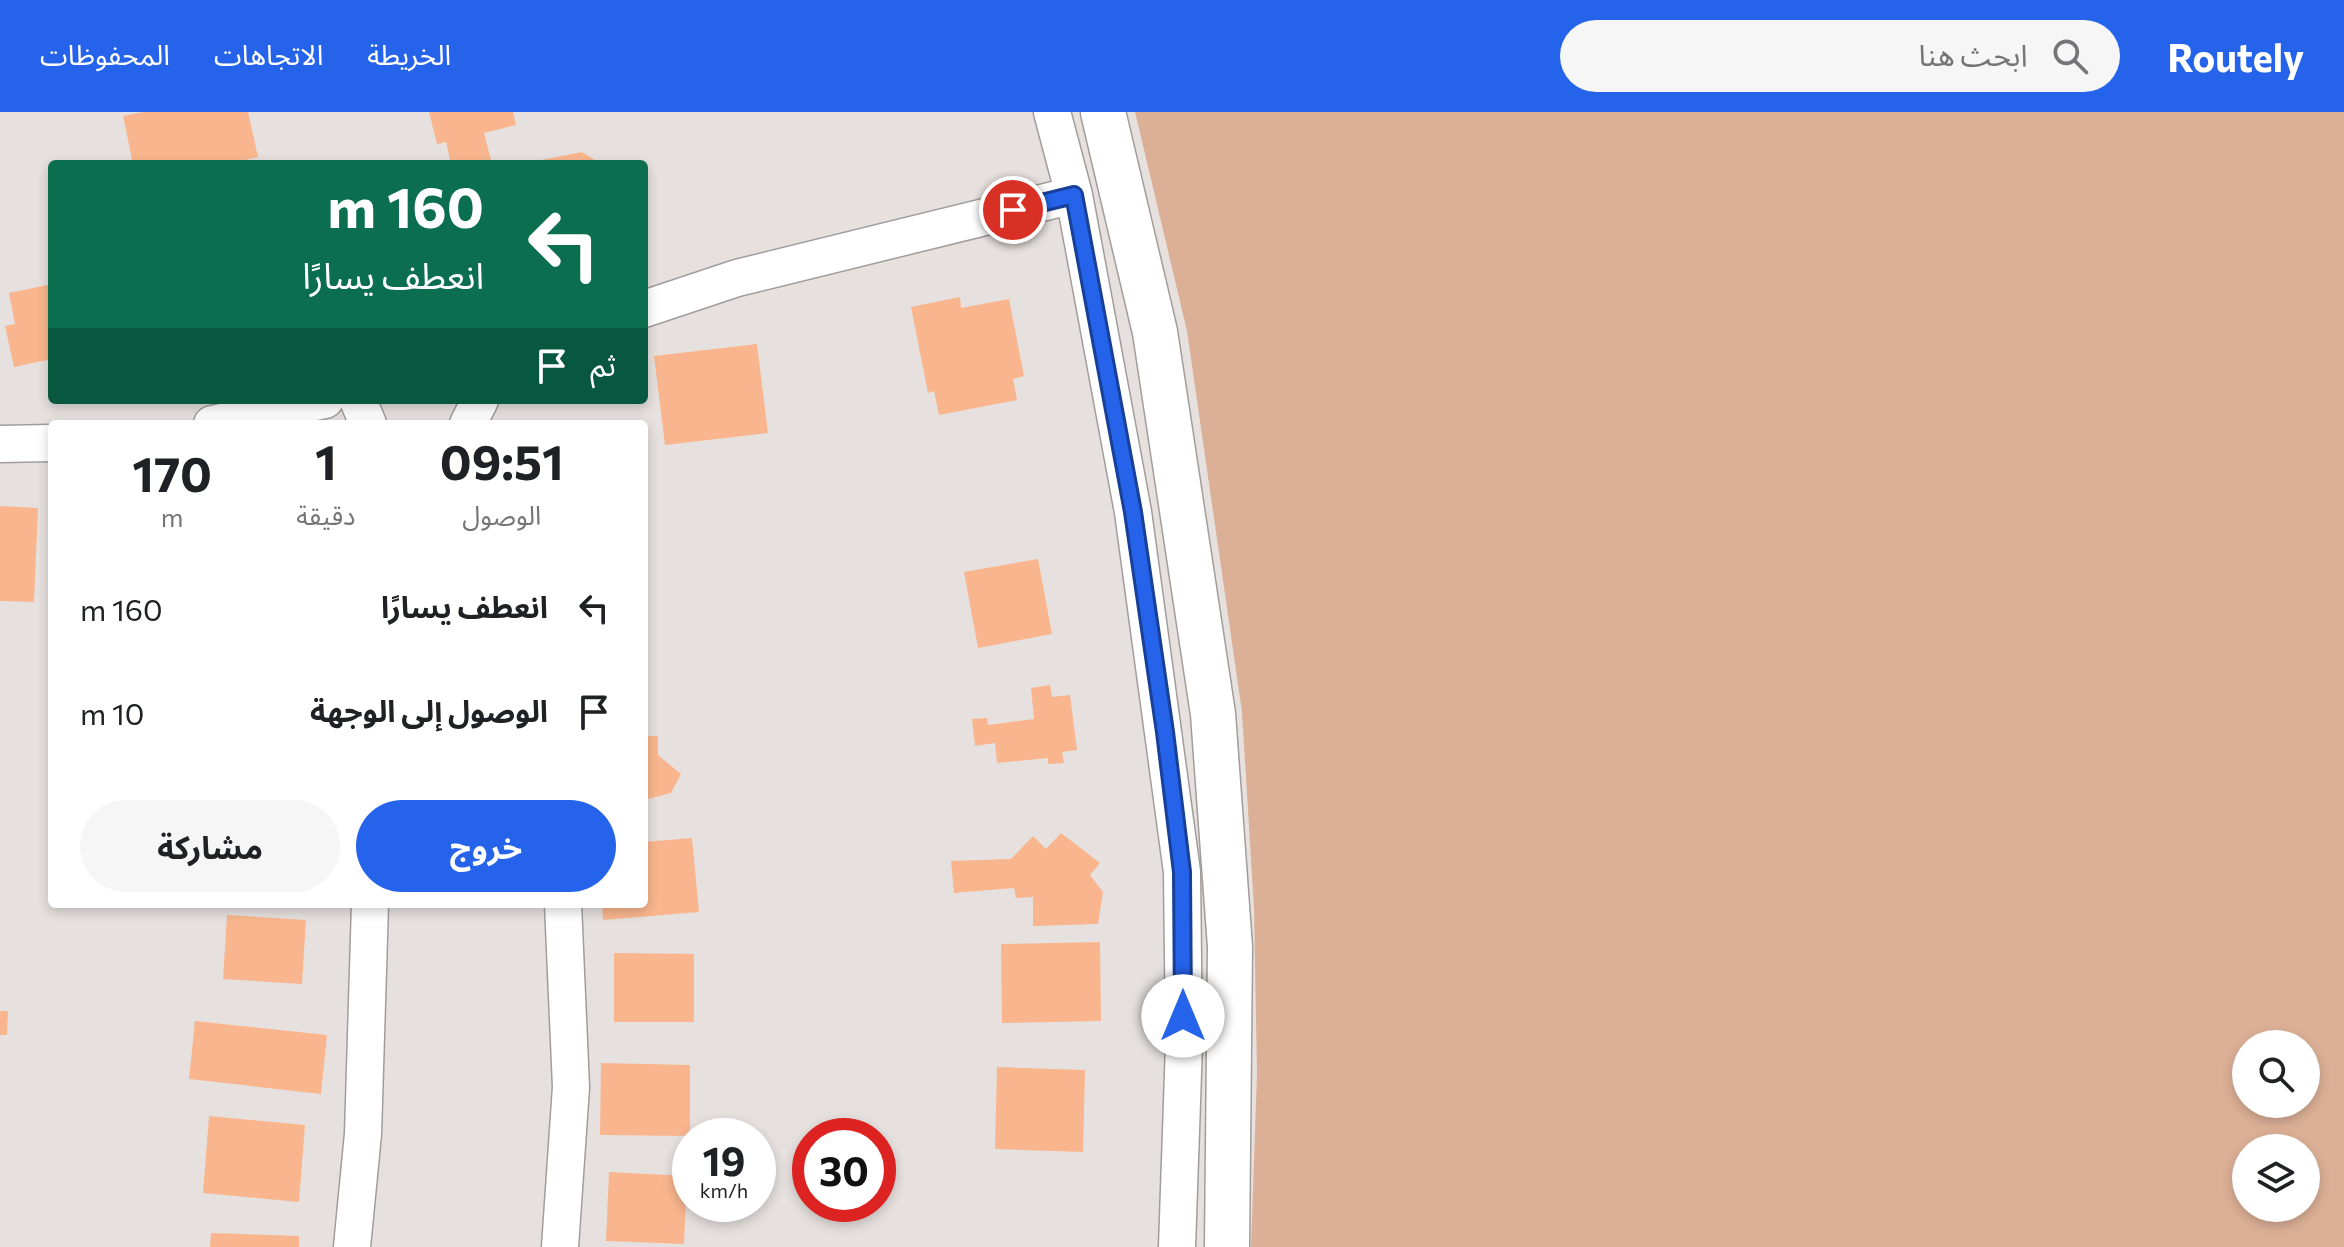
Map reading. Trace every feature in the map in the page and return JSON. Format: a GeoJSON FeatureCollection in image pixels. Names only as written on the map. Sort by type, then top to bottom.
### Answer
{"type":"FeatureCollection","features":[{"type":"Feature","properties":{"kind":"street"},"geometry":{"type":"LineString","coordinates":[[1052,112],[1074,195],[1133,512],[1182,872],[1184,1044],[1177,1247]]}},
{"type":"Feature","properties":{"kind":"street"},"geometry":{"type":"LineString","coordinates":[[1103,112],[1155,332],[1213,714],[1230,947],[1227,1247]]}},
{"type":"Feature","properties":{"kind":"street"},"geometry":{"type":"LineString","coordinates":[[648,308],[737,278],[1074,195]]}},
{"type":"Feature","properties":{"kind":"street"},"geometry":{"type":"LineString","coordinates":[[231,420],[306,404]]}},
{"type":"Feature","properties":{"kind":"street"},"geometry":{"type":"LineString","coordinates":[[0,444],[48,443]]}},
{"type":"Feature","properties":{"kind":"street"},"geometry":{"type":"LineString","coordinates":[[352,1247],[363,1134],[370,908]]}},
{"type":"Feature","properties":{"kind":"street"},"geometry":{"type":"LineString","coordinates":[[560,1247],[571,1087],[563,908]]}},
{"type":"Feature","properties":{"kind":"shaded area"},"geometry":{"type":"Polygon","coordinates":[[[1135,112],[2344,112],[2344,1247],[1251,1247],[1257,1073],[1254,908],[1242,712],[1187,331],[1135,112]]]}},
{"type":"Feature","properties":{"kind":"building"},"geometry":{"type":"Polygon","coordinates":[[[143,112],[248,112],[258,157],[244,160],[132,160],[123,116],[143,112]]]}},
{"type":"Feature","properties":{"kind":"building"},"geometry":{"type":"Polygon","coordinates":[[[429,112],[513,112],[516,125],[484,133],[491,160],[450,160],[446,142],[437,144],[429,112]]]}},
{"type":"Feature","properties":{"kind":"building"},"geometry":{"type":"Polygon","coordinates":[[[582,152],[595,160],[541,160],[582,152]]]}},
{"type":"Feature","properties":{"kind":"building"},"geometry":{"type":"Polygon","coordinates":[[[48,285],[48,360],[14,367],[5,326],[15,324],[9,293],[48,285]]]}},
{"type":"Feature","properties":{"kind":"building"},"geometry":{"type":"Polygon","coordinates":[[[960,297],[961,308],[1009,299],[1024,376],[1013,379],[1017,400],[939,415],[934,391],[928,393],[911,307],[960,297]]]}},
{"type":"Feature","properties":{"kind":"building"},"geometry":{"type":"Polygon","coordinates":[[[757,344],[768,433],[665,445],[654,356],[757,344]]]}},
{"type":"Feature","properties":{"kind":"building"},"geometry":{"type":"Polygon","coordinates":[[[0,506],[38,508],[34,602],[0,601],[0,506]]]}},
{"type":"Feature","properties":{"kind":"building"},"geometry":{"type":"Polygon","coordinates":[[[1038,559],[1052,634],[978,648],[964,572],[1038,559]]]}},
{"type":"Feature","properties":{"kind":"building"},"geometry":{"type":"Polygon","coordinates":[[[1050,685],[1052,697],[1070,695],[1077,750],[1062,752],[1064,763],[1048,764],[1048,758],[997,763],[995,743],[975,746],[972,719],[987,718],[988,725],[1034,719],[1031,688],[1050,685]]]}},
{"type":"Feature","properties":{"kind":"building"},"geometry":{"type":"Polygon","coordinates":[[[648,736],[658,736],[658,755],[681,774],[671,793],[648,799],[648,736]]]}},
{"type":"Feature","properties":{"kind":"building"},"geometry":{"type":"Polygon","coordinates":[[[1061,833],[1100,863],[1090,875],[1103,892],[1098,924],[1033,926],[1033,897],[1016,898],[1014,888],[954,893],[951,861],[1011,859],[1033,836],[1046,849],[1061,833]]]}},
{"type":"Feature","properties":{"kind":"building"},"geometry":{"type":"Polygon","coordinates":[[[692,838],[699,912],[603,920],[602,908],[648,908],[648,842],[692,838]]]}},
{"type":"Feature","properties":{"kind":"building"},"geometry":{"type":"Polygon","coordinates":[[[227,915],[306,920],[302,984],[223,979],[227,915]]]}},
{"type":"Feature","properties":{"kind":"building"},"geometry":{"type":"Polygon","coordinates":[[[1100,942],[1101,1021],[1002,1023],[1001,944],[1100,942]]]}},
{"type":"Feature","properties":{"kind":"building"},"geometry":{"type":"Polygon","coordinates":[[[614,953],[694,954],[694,1022],[614,1022],[614,953]]]}},
{"type":"Feature","properties":{"kind":"building"},"geometry":{"type":"Polygon","coordinates":[[[0,1011],[8,1011],[7,1035],[0,1035],[0,1011]]]}},
{"type":"Feature","properties":{"kind":"building"},"geometry":{"type":"Polygon","coordinates":[[[195,1021],[327,1035],[321,1094],[189,1079],[195,1021]]]}},
{"type":"Feature","properties":{"kind":"building"},"geometry":{"type":"Polygon","coordinates":[[[601,1063],[690,1065],[690,1118],[672,1118],[672,1136],[600,1135],[601,1063]]]}},
{"type":"Feature","properties":{"kind":"building"},"geometry":{"type":"Polygon","coordinates":[[[997,1067],[1085,1070],[1083,1152],[995,1149],[997,1067]]]}},
{"type":"Feature","properties":{"kind":"building"},"geometry":{"type":"Polygon","coordinates":[[[209,1116],[305,1125],[299,1202],[203,1193],[209,1116]]]}},
{"type":"Feature","properties":{"kind":"building"},"geometry":{"type":"Polygon","coordinates":[[[609,1172],[672,1175],[672,1222],[685,1222],[684,1244],[606,1241],[609,1172]]]}},
{"type":"Feature","properties":{"kind":"building"},"geometry":{"type":"Polygon","coordinates":[[[211,1233],[299,1236],[299,1247],[210,1247],[211,1233]]]}},
{"type":"Feature","properties":{"kind":"route"},"geometry":{"type":"LineString","coordinates":[[1013,210],[1074,195],[1133,512],[1165,732],[1182,872],[1183,1016]]}}]}
